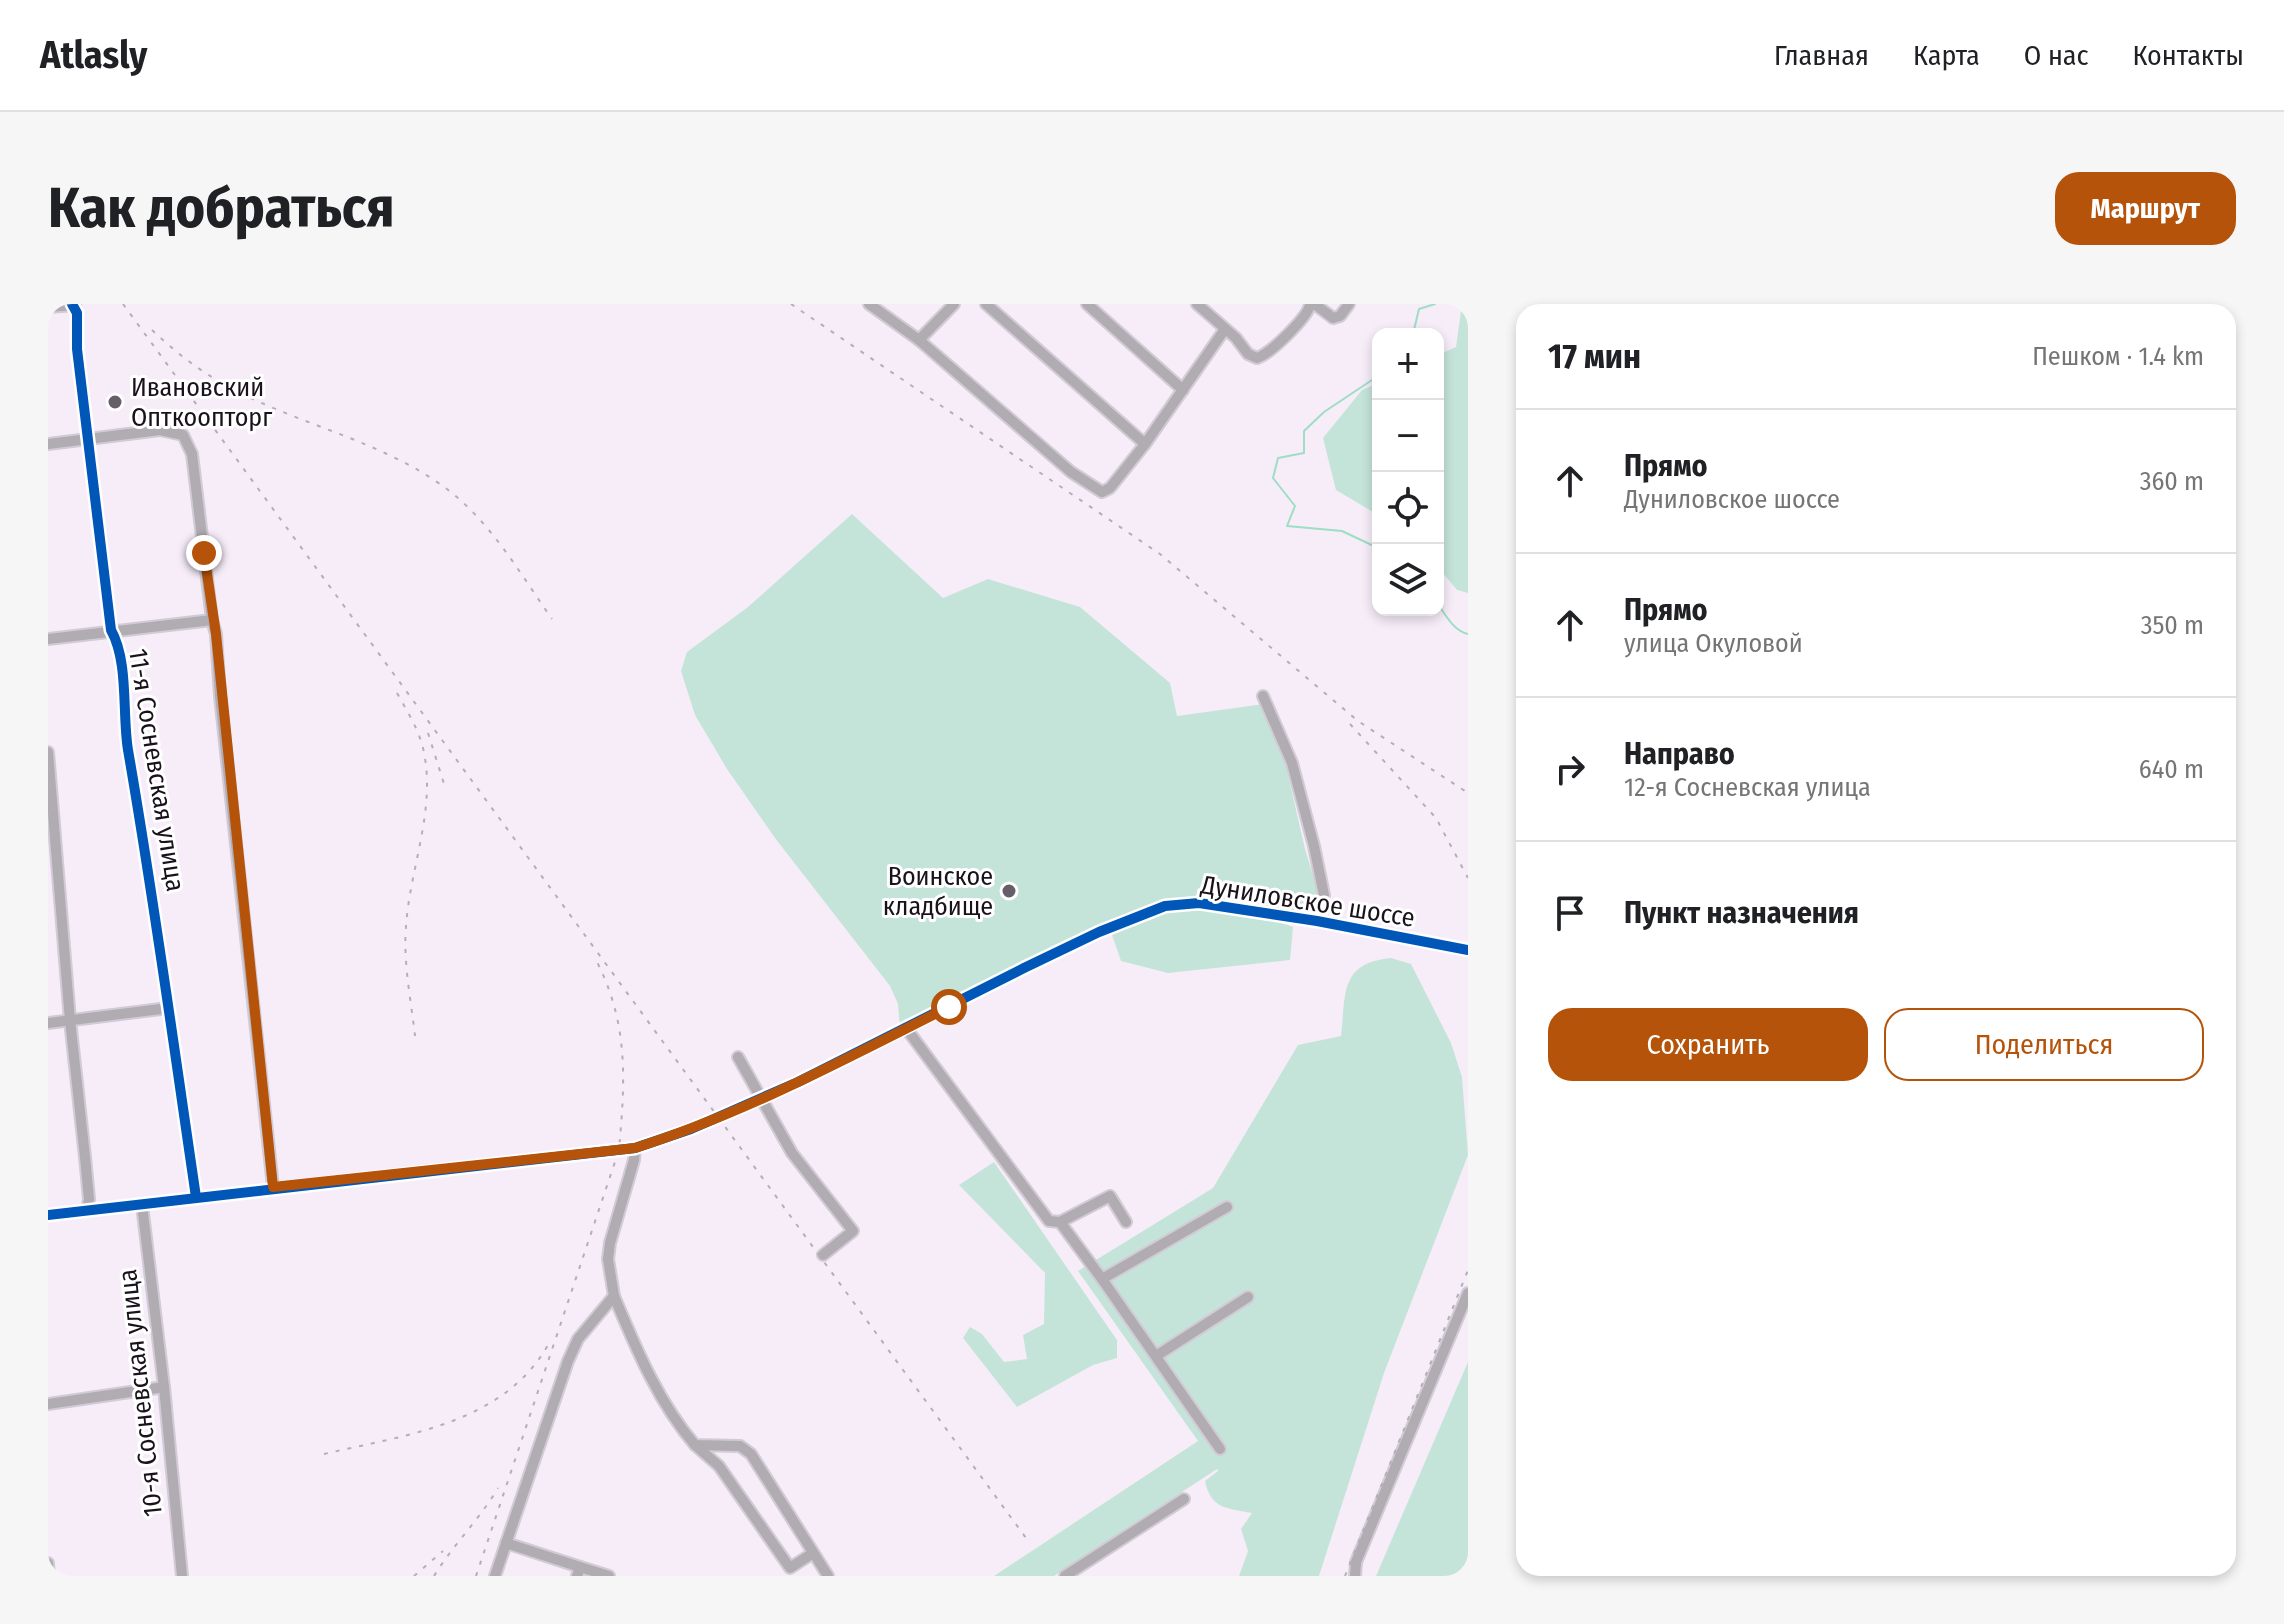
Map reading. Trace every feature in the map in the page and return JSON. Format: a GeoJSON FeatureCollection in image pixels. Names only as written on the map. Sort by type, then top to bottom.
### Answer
{"type":"FeatureCollection","features":[{"type":"Feature","properties":{"kind":"street"},"geometry":{"type":"LineString","coordinates":[[869,304],[919,340],[1071,472],[1102,492],[1110,488],[1145,444],[1225,329]]}},
{"type":"Feature","properties":{"kind":"street"},"geometry":{"type":"LineString","coordinates":[[919,340],[954,304]]}},
{"type":"Feature","properties":{"kind":"street"},"geometry":{"type":"LineString","coordinates":[[986,304],[1145,444]]}},
{"type":"Feature","properties":{"kind":"street"},"geometry":{"type":"LineString","coordinates":[[1087,304],[1183,390]]}},
{"type":"Feature","properties":{"kind":"street"},"geometry":{"type":"LineString","coordinates":[[1197,304],[1248,354],[1260,358],[1308,312],[1310,305],[1316,305],[1333,318],[1340,316],[1349,304]]}},
{"type":"Feature","properties":{"kind":"street"},"geometry":{"type":"LineString","coordinates":[[48,307],[73,305]]}},
{"type":"Feature","properties":{"kind":"street","name":"11-я Сосневская улица"},"geometry":{"type":"LineString","coordinates":[[73,305],[77,313],[77,349],[111,630],[121,666],[128,745],[156,912],[196,1197]]}},
{"type":"Feature","properties":{"kind":"street"},"geometry":{"type":"LineString","coordinates":[[48,444],[160,430],[183,435],[192,454],[216,634],[273,1187]]}},
{"type":"Feature","properties":{"kind":"street"},"geometry":{"type":"LineString","coordinates":[[48,639],[212,620]]}},
{"type":"Feature","properties":{"kind":"street"},"geometry":{"type":"LineString","coordinates":[[1263,696],[1292,763],[1314,846],[1324,895],[1317,921]]}},
{"type":"Feature","properties":{"kind":"street"},"geometry":{"type":"LineString","coordinates":[[48,752],[70,1020],[89,1199],[87,1211]]}},
{"type":"Feature","properties":{"kind":"street","name":"Дуниловское шоссе"},"geometry":{"type":"LineString","coordinates":[[48,1215],[635,1148],[691,1129],[762,1098],[1086,938],[1165,906],[1199,903],[1317,921],[1468,950]]}},
{"type":"Feature","properties":{"kind":"street"},"geometry":{"type":"LineString","coordinates":[[48,1023],[169,1008]]}},
{"type":"Feature","properties":{"kind":"street"},"geometry":{"type":"LineString","coordinates":[[906,1028],[1049,1221],[1060,1222],[1110,1196],[1126,1222]]}},
{"type":"Feature","properties":{"kind":"street"},"geometry":{"type":"LineString","coordinates":[[738,1057],[792,1153],[853,1231],[823,1255]]}},
{"type":"Feature","properties":{"kind":"street"},"geometry":{"type":"LineString","coordinates":[[635,1148],[608,1259],[614,1296],[636,1348],[679,1426],[719,1466],[792,1572],[813,1553]]}},
{"type":"Feature","properties":{"kind":"street","name":"10-я Сосневская улица"},"geometry":{"type":"LineString","coordinates":[[142,1205],[182,1576]]}},
{"type":"Feature","properties":{"kind":"street"},"geometry":{"type":"LineString","coordinates":[[1102,1279],[1227,1207]]}},
{"type":"Feature","properties":{"kind":"street"},"geometry":{"type":"LineString","coordinates":[[1060,1222],[1220,1449]]}},
{"type":"Feature","properties":{"kind":"street"},"geometry":{"type":"LineString","coordinates":[[1355,1576],[1356,1562],[1468,1293]]}},
{"type":"Feature","properties":{"kind":"street"},"geometry":{"type":"LineString","coordinates":[[495,1576],[568,1361],[578,1339],[614,1296]]}},
{"type":"Feature","properties":{"kind":"street"},"geometry":{"type":"LineString","coordinates":[[1156,1356],[1248,1297]]}},
{"type":"Feature","properties":{"kind":"street"},"geometry":{"type":"LineString","coordinates":[[48,1404],[164,1387]]}},
{"type":"Feature","properties":{"kind":"street"},"geometry":{"type":"LineString","coordinates":[[695,1445],[740,1446],[751,1454],[828,1576]]}},
{"type":"Feature","properties":{"kind":"street"},"geometry":{"type":"LineString","coordinates":[[1065,1576],[1184,1499]]}},
{"type":"Feature","properties":{"kind":"street"},"geometry":{"type":"LineString","coordinates":[[506,1543],[578,1572],[609,1576]]}},
{"type":"Feature","properties":{"kind":"street"},"geometry":{"type":"LineString","coordinates":[[48,1563],[49,1576]]}},
{"type":"Feature","properties":{"kind":"green space"},"geometry":{"type":"Polygon","coordinates":[[[1462,304],[1468,304],[1468,593],[1457,590],[1444,574],[1444,352],[1456,347],[1462,304]]]}},
{"type":"Feature","properties":{"kind":"green space"},"geometry":{"type":"Polygon","coordinates":[[[1372,386],[1372,511],[1336,490],[1323,438],[1362,390],[1372,386]]]}},
{"type":"Feature","properties":{"kind":"green space"},"geometry":{"type":"Polygon","coordinates":[[[852,514],[943,598],[988,579],[1080,607],[1170,683],[1177,716],[1264,704],[1286,766],[1319,895],[1302,918],[1178,900],[1150,906],[999,977],[900,1028],[898,1004],[890,986],[775,838],[727,769],[695,715],[681,671],[687,652],[748,607],[852,514]]]}},
{"type":"Feature","properties":{"kind":"green space"},"geometry":{"type":"Polygon","coordinates":[[[1173,909],[1250,916],[1293,927],[1290,960],[1168,973],[1121,961],[1111,932],[1173,909]]]}},
{"type":"Feature","properties":{"kind":"green space"},"geometry":{"type":"Polygon","coordinates":[[[1391,958],[1411,964],[1451,1043],[1462,1077],[1468,1155],[1384,1373],[1319,1576],[1239,1576],[1248,1551],[1241,1529],[1252,1513],[1222,1506],[1212,1498],[1205,1481],[1217,1469],[1054,1576],[994,1576],[1198,1441],[1078,1271],[1213,1188],[1298,1045],[1341,1036],[1348,983],[1362,966],[1391,958]]]}},
{"type":"Feature","properties":{"kind":"green space"},"geometry":{"type":"Polygon","coordinates":[[[994,1162],[1117,1340],[1117,1358],[1093,1365],[1017,1407],[963,1338],[970,1327],[982,1334],[1004,1362],[1027,1359],[1023,1335],[1044,1324],[1045,1273],[959,1185],[994,1162]]]}},
{"type":"Feature","properties":{"kind":"green space"},"geometry":{"type":"Polygon","coordinates":[[[1468,1362],[1468,1576],[1376,1576],[1468,1362]]]}},
{"type":"Feature","properties":{"kind":"waterway"},"geometry":{"type":"LineString","coordinates":[[1414,328],[1419,309],[1435,304]]}},
{"type":"Feature","properties":{"kind":"waterway"},"geometry":{"type":"LineString","coordinates":[[1372,380],[1324,412],[1304,431],[1304,453],[1278,458],[1273,478],[1295,506],[1287,526],[1342,531],[1372,545]]}},
{"type":"Feature","properties":{"kind":"waterway"},"geometry":{"type":"LineString","coordinates":[[1444,613],[1454,626],[1468,634]]}},
{"type":"Feature","properties":{"kind":"railway"},"geometry":{"type":"LineString","coordinates":[[123,304],[1026,1538]]}},
{"type":"Feature","properties":{"kind":"railway"},"geometry":{"type":"LineString","coordinates":[[791,304],[1160,554],[1358,721],[1468,793]]}},
{"type":"Feature","properties":{"kind":"railway"},"geometry":{"type":"LineString","coordinates":[[152,330],[198,368],[242,394],[386,453],[440,484],[488,529],[552,619]]}},
{"type":"Feature","properties":{"kind":"railway"},"geometry":{"type":"LineString","coordinates":[[397,693],[418,734],[426,770],[425,815],[408,904],[405,940],[415,1036]]}},
{"type":"Feature","properties":{"kind":"railway"},"geometry":{"type":"LineString","coordinates":[[1350,724],[1436,818],[1468,878]]}},
{"type":"Feature","properties":{"kind":"railway"},"geometry":{"type":"LineString","coordinates":[[428,733],[445,787]]}},
{"type":"Feature","properties":{"kind":"railway"},"geometry":{"type":"LineString","coordinates":[[476,1576],[619,1150],[623,1101],[620,1031],[615,1008],[597,962]]}},
{"type":"Feature","properties":{"kind":"railway"},"geometry":{"type":"LineString","coordinates":[[1345,1576],[1468,1270]]}},
{"type":"Feature","properties":{"kind":"railway"},"geometry":{"type":"LineString","coordinates":[[324,1454],[419,1432],[480,1409],[507,1392],[530,1370],[549,1343]]}},
{"type":"Feature","properties":{"kind":"railway"},"geometry":{"type":"LineString","coordinates":[[434,1576],[498,1488]]}},
{"type":"Feature","properties":{"kind":"railway"},"geometry":{"type":"LineString","coordinates":[[414,1576],[443,1551]]}},
{"type":"Feature","properties":{"kind":"cycle path"},"geometry":{"type":"LineString","coordinates":[[72,304],[77,313],[77,349],[111,630],[123,673],[126,736],[196,1197]]}},
{"type":"Feature","properties":{"kind":"cycle path"},"geometry":{"type":"LineString","coordinates":[[48,1215],[635,1148],[691,1129],[798,1082],[1099,932],[1165,906],[1199,903],[1317,921],[1468,950]]}},
{"type":"Feature","properties":{"kind":"place","name":"Ивановский Опткоопторг"},"geometry":{"type":"Point","coordinates":[115,402]}},
{"type":"Feature","properties":{"kind":"place","name":"Воинское кладбище"},"geometry":{"type":"Point","coordinates":[1009,891]}},
{"type":"Feature","properties":{"kind":"route"},"geometry":{"type":"LineString","coordinates":[[204,553],[216,634],[273,1187],[635,1148],[691,1129],[762,1098],[949,1007]]}}]}
